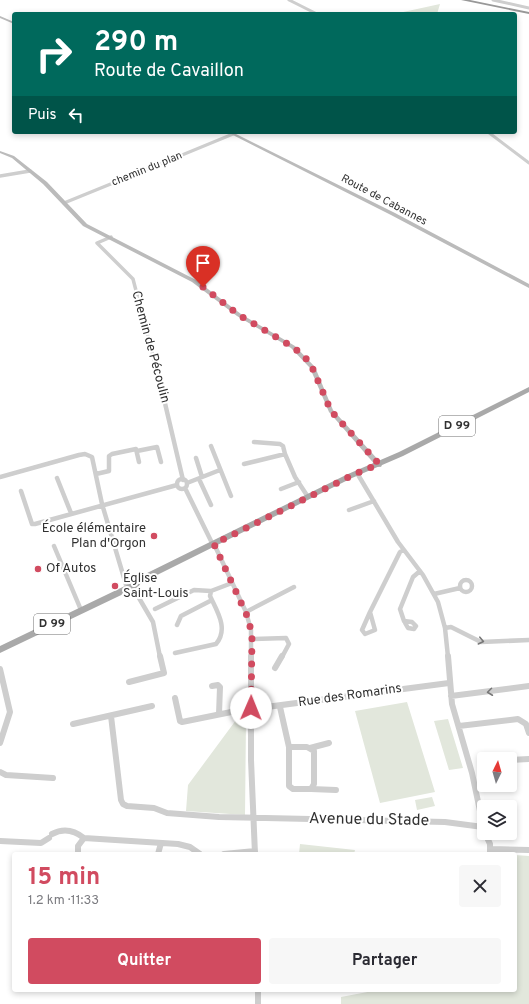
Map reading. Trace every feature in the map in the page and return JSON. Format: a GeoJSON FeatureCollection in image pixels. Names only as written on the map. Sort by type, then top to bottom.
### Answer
{"type":"FeatureCollection","features":[{"type":"Feature","properties":{"kind":"highway"},"geometry":{"type":"LineString","coordinates":[[463,0],[529,10]]}},
{"type":"Feature","properties":{"kind":"highway"},"geometry":{"type":"LineString","coordinates":[[475,0],[529,10]]}},
{"type":"Feature","properties":{"kind":"highway"},"geometry":{"type":"LineString","coordinates":[[482,0],[500,5]]}},
{"type":"Feature","properties":{"kind":"main road","name":"D 99"},"geometry":{"type":"LineString","coordinates":[[0,650],[129,587],[142,583],[206,551],[214,544],[529,389]]}},
{"type":"Feature","properties":{"kind":"street"},"geometry":{"type":"LineString","coordinates":[[289,0],[313,12]]}},
{"type":"Feature","properties":{"kind":"street"},"geometry":{"type":"LineString","coordinates":[[493,0],[529,10]]}},
{"type":"Feature","properties":{"kind":"street"},"geometry":{"type":"LineString","coordinates":[[0,17],[12,22]]}},
{"type":"Feature","properties":{"kind":"street","name":"chemin du plan"},"geometry":{"type":"LineString","coordinates":[[64,204],[229,134]]}},
{"type":"Feature","properties":{"kind":"street","name":"Route de Cabannes"},"geometry":{"type":"LineString","coordinates":[[233,134],[392,214],[529,286]]}},
{"type":"Feature","properties":{"kind":"street"},"geometry":{"type":"LineString","coordinates":[[491,134],[529,163]]}},
{"type":"Feature","properties":{"kind":"street"},"geometry":{"type":"LineString","coordinates":[[0,152],[13,157],[45,183],[85,225],[111,237],[194,281],[239,315],[300,352],[312,367],[331,411],[379,464]]}},
{"type":"Feature","properties":{"kind":"street"},"geometry":{"type":"LineString","coordinates":[[0,176],[30,171]]}},
{"type":"Feature","properties":{"kind":"street","name":"Chemin de Pécoulin"},"geometry":{"type":"LineString","coordinates":[[111,237],[97,243],[133,279],[133,284],[157,368],[185,484],[246,612],[252,639],[251,760],[255,852]]}},
{"type":"Feature","properties":{"kind":"street"},"geometry":{"type":"LineString","coordinates":[[254,442],[280,444],[283,446],[285,454],[308,497]]}},
{"type":"Feature","properties":{"kind":"street"},"geometry":{"type":"LineString","coordinates":[[211,446],[231,496]]}},
{"type":"Feature","properties":{"kind":"street"},"geometry":{"type":"LineString","coordinates":[[96,474],[110,471],[109,456],[112,454],[136,449],[137,451],[157,447],[161,462]]}},
{"type":"Feature","properties":{"kind":"street"},"geometry":{"type":"LineString","coordinates":[[137,451],[140,462]]}},
{"type":"Feature","properties":{"kind":"street"},"geometry":{"type":"LineString","coordinates":[[0,477],[85,454],[92,457],[102,504],[129,587],[153,622],[164,673],[129,682]]}},
{"type":"Feature","properties":{"kind":"street"},"geometry":{"type":"LineString","coordinates":[[244,464],[285,454]]}},
{"type":"Feature","properties":{"kind":"street"},"geometry":{"type":"LineString","coordinates":[[196,458],[200,478],[211,505]]}},
{"type":"Feature","properties":{"kind":"street"},"geometry":{"type":"LineString","coordinates":[[177,485],[180,488],[185,484],[220,470]]}},
{"type":"Feature","properties":{"kind":"street"},"geometry":{"type":"LineString","coordinates":[[357,473],[403,550],[420,571],[434,594],[445,628],[451,696],[472,773],[478,800]]}},
{"type":"Feature","properties":{"kind":"street"},"geometry":{"type":"LineString","coordinates":[[57,478],[71,513]]}},
{"type":"Feature","properties":{"kind":"street"},"geometry":{"type":"LineString","coordinates":[[21,491],[32,524],[177,485],[179,481],[185,484]]}},
{"type":"Feature","properties":{"kind":"street"},"geometry":{"type":"LineString","coordinates":[[281,489],[299,482]]}},
{"type":"Feature","properties":{"kind":"street"},"geometry":{"type":"LineString","coordinates":[[349,510],[374,501]]}},
{"type":"Feature","properties":{"kind":"street"},"geometry":{"type":"LineString","coordinates":[[54,546],[81,610]]}},
{"type":"Feature","properties":{"kind":"street"},"geometry":{"type":"LineString","coordinates":[[370,612],[400,552],[403,550]]}},
{"type":"Feature","properties":{"kind":"street"},"geometry":{"type":"LineString","coordinates":[[404,621],[400,606],[413,577],[420,571]]}},
{"type":"Feature","properties":{"kind":"street"},"geometry":{"type":"LineString","coordinates":[[155,609],[194,590],[211,591],[232,583]]}},
{"type":"Feature","properties":{"kind":"street"},"geometry":{"type":"LineString","coordinates":[[246,612],[294,587]]}},
{"type":"Feature","properties":{"kind":"street"},"geometry":{"type":"LineString","coordinates":[[434,594],[460,588]]}},
{"type":"Feature","properties":{"kind":"street"},"geometry":{"type":"LineString","coordinates":[[175,653],[216,644],[223,637],[223,630],[212,600],[211,591]]}},
{"type":"Feature","properties":{"kind":"street"},"geometry":{"type":"LineString","coordinates":[[177,626],[181,616],[212,600]]}},
{"type":"Feature","properties":{"kind":"street"},"geometry":{"type":"LineString","coordinates":[[445,628],[451,627],[481,642],[529,640]]}},
{"type":"Feature","properties":{"kind":"street"},"geometry":{"type":"LineString","coordinates":[[252,639],[286,638],[289,641],[289,644],[275,668]]}},
{"type":"Feature","properties":{"kind":"street"},"geometry":{"type":"LineString","coordinates":[[0,669],[10,712],[0,743]]}},
{"type":"Feature","properties":{"kind":"street","name":"Rue des Romarins"},"geometry":{"type":"LineString","coordinates":[[175,698],[180,721],[182,722],[251,709],[449,683]]}},
{"type":"Feature","properties":{"kind":"street"},"geometry":{"type":"LineString","coordinates":[[212,686],[218,685],[220,687],[219,714]]}},
{"type":"Feature","properties":{"kind":"street"},"geometry":{"type":"LineString","coordinates":[[451,696],[529,686]]}},
{"type":"Feature","properties":{"kind":"street"},"geometry":{"type":"LineString","coordinates":[[73,724],[152,706]]}},
{"type":"Feature","properties":{"kind":"street"},"geometry":{"type":"LineString","coordinates":[[280,706],[289,747],[289,786],[293,788],[336,790]]}},
{"type":"Feature","properties":{"kind":"street","name":"Avenue du Stade"},"geometry":{"type":"LineString","coordinates":[[111,716],[123,804],[127,806],[154,808],[167,813],[254,818],[445,822],[477,829]]}},
{"type":"Feature","properties":{"kind":"street"},"geometry":{"type":"LineString","coordinates":[[459,726],[518,719],[526,724],[529,733]]}},
{"type":"Feature","properties":{"kind":"street"},"geometry":{"type":"LineString","coordinates":[[289,747],[310,748],[329,743]]}},
{"type":"Feature","properties":{"kind":"street"},"geometry":{"type":"LineString","coordinates":[[310,748],[314,753],[314,784],[311,789]]}},
{"type":"Feature","properties":{"kind":"street"},"geometry":{"type":"LineString","coordinates":[[517,760],[529,759]]}},
{"type":"Feature","properties":{"kind":"street"},"geometry":{"type":"LineString","coordinates":[[0,772],[6,775],[53,778]]}},
{"type":"Feature","properties":{"kind":"street"},"geometry":{"type":"LineString","coordinates":[[0,841],[40,843],[56,831],[74,831],[78,832],[84,838],[187,846],[197,852]]}},
{"type":"Feature","properties":{"kind":"street"},"geometry":{"type":"LineString","coordinates":[[78,852],[78,846],[84,838]]}},
{"type":"Feature","properties":{"kind":"street"},"geometry":{"type":"LineString","coordinates":[[487,840],[490,852],[529,850]]}},
{"type":"Feature","properties":{"kind":"street"},"geometry":{"type":"LineString","coordinates":[[158,852],[160,843]]}},
{"type":"Feature","properties":{"kind":"street"},"geometry":{"type":"LineString","coordinates":[[258,992],[258,1004]]}},
{"type":"Feature","properties":{"kind":"shaded area"},"geometry":{"type":"Polygon","coordinates":[[[440,4],[438,12],[403,12],[440,4]]]}},
{"type":"Feature","properties":{"kind":"shaded area"},"geometry":{"type":"Polygon","coordinates":[[[407,702],[435,792],[380,803],[355,711],[407,702]]]}},
{"type":"Feature","properties":{"kind":"shaded area"},"geometry":{"type":"Polygon","coordinates":[[[239,716],[246,721],[245,815],[186,811],[188,785],[239,716]]]}},
{"type":"Feature","properties":{"kind":"shaded area"},"geometry":{"type":"Polygon","coordinates":[[[448,719],[463,768],[449,770],[434,721],[448,719]]]}},
{"type":"Feature","properties":{"kind":"shaded area"},"geometry":{"type":"Polygon","coordinates":[[[432,797],[435,806],[417,810],[415,800],[432,797]]]}},
{"type":"Feature","properties":{"kind":"shaded area"},"geometry":{"type":"Polygon","coordinates":[[[300,844],[355,850],[354,852],[299,852],[300,844]]]}},
{"type":"Feature","properties":{"kind":"shaded area"},"geometry":{"type":"Polygon","coordinates":[[[517,855],[529,856],[529,1004],[341,1004],[341,997],[367,992],[517,992],[517,855]]]}},
{"type":"Feature","properties":{"kind":"place","name":"École élémentaire Plan d'Orgon"},"geometry":{"type":"Point","coordinates":[154,536]}},
{"type":"Feature","properties":{"kind":"place","name":"Of Autos"},"geometry":{"type":"Point","coordinates":[38,569]}},
{"type":"Feature","properties":{"kind":"place","name":"Église Saint-Louis"},"geometry":{"type":"Point","coordinates":[115,586]}},
{"type":"Feature","properties":{"kind":"route"},"geometry":{"type":"LineString","coordinates":[[203,287],[252,324],[293,347],[305,357],[317,377],[325,402],[331,411],[338,421],[379,464],[357,473],[214,544],[249,620],[252,639],[251,708]]}}]}
